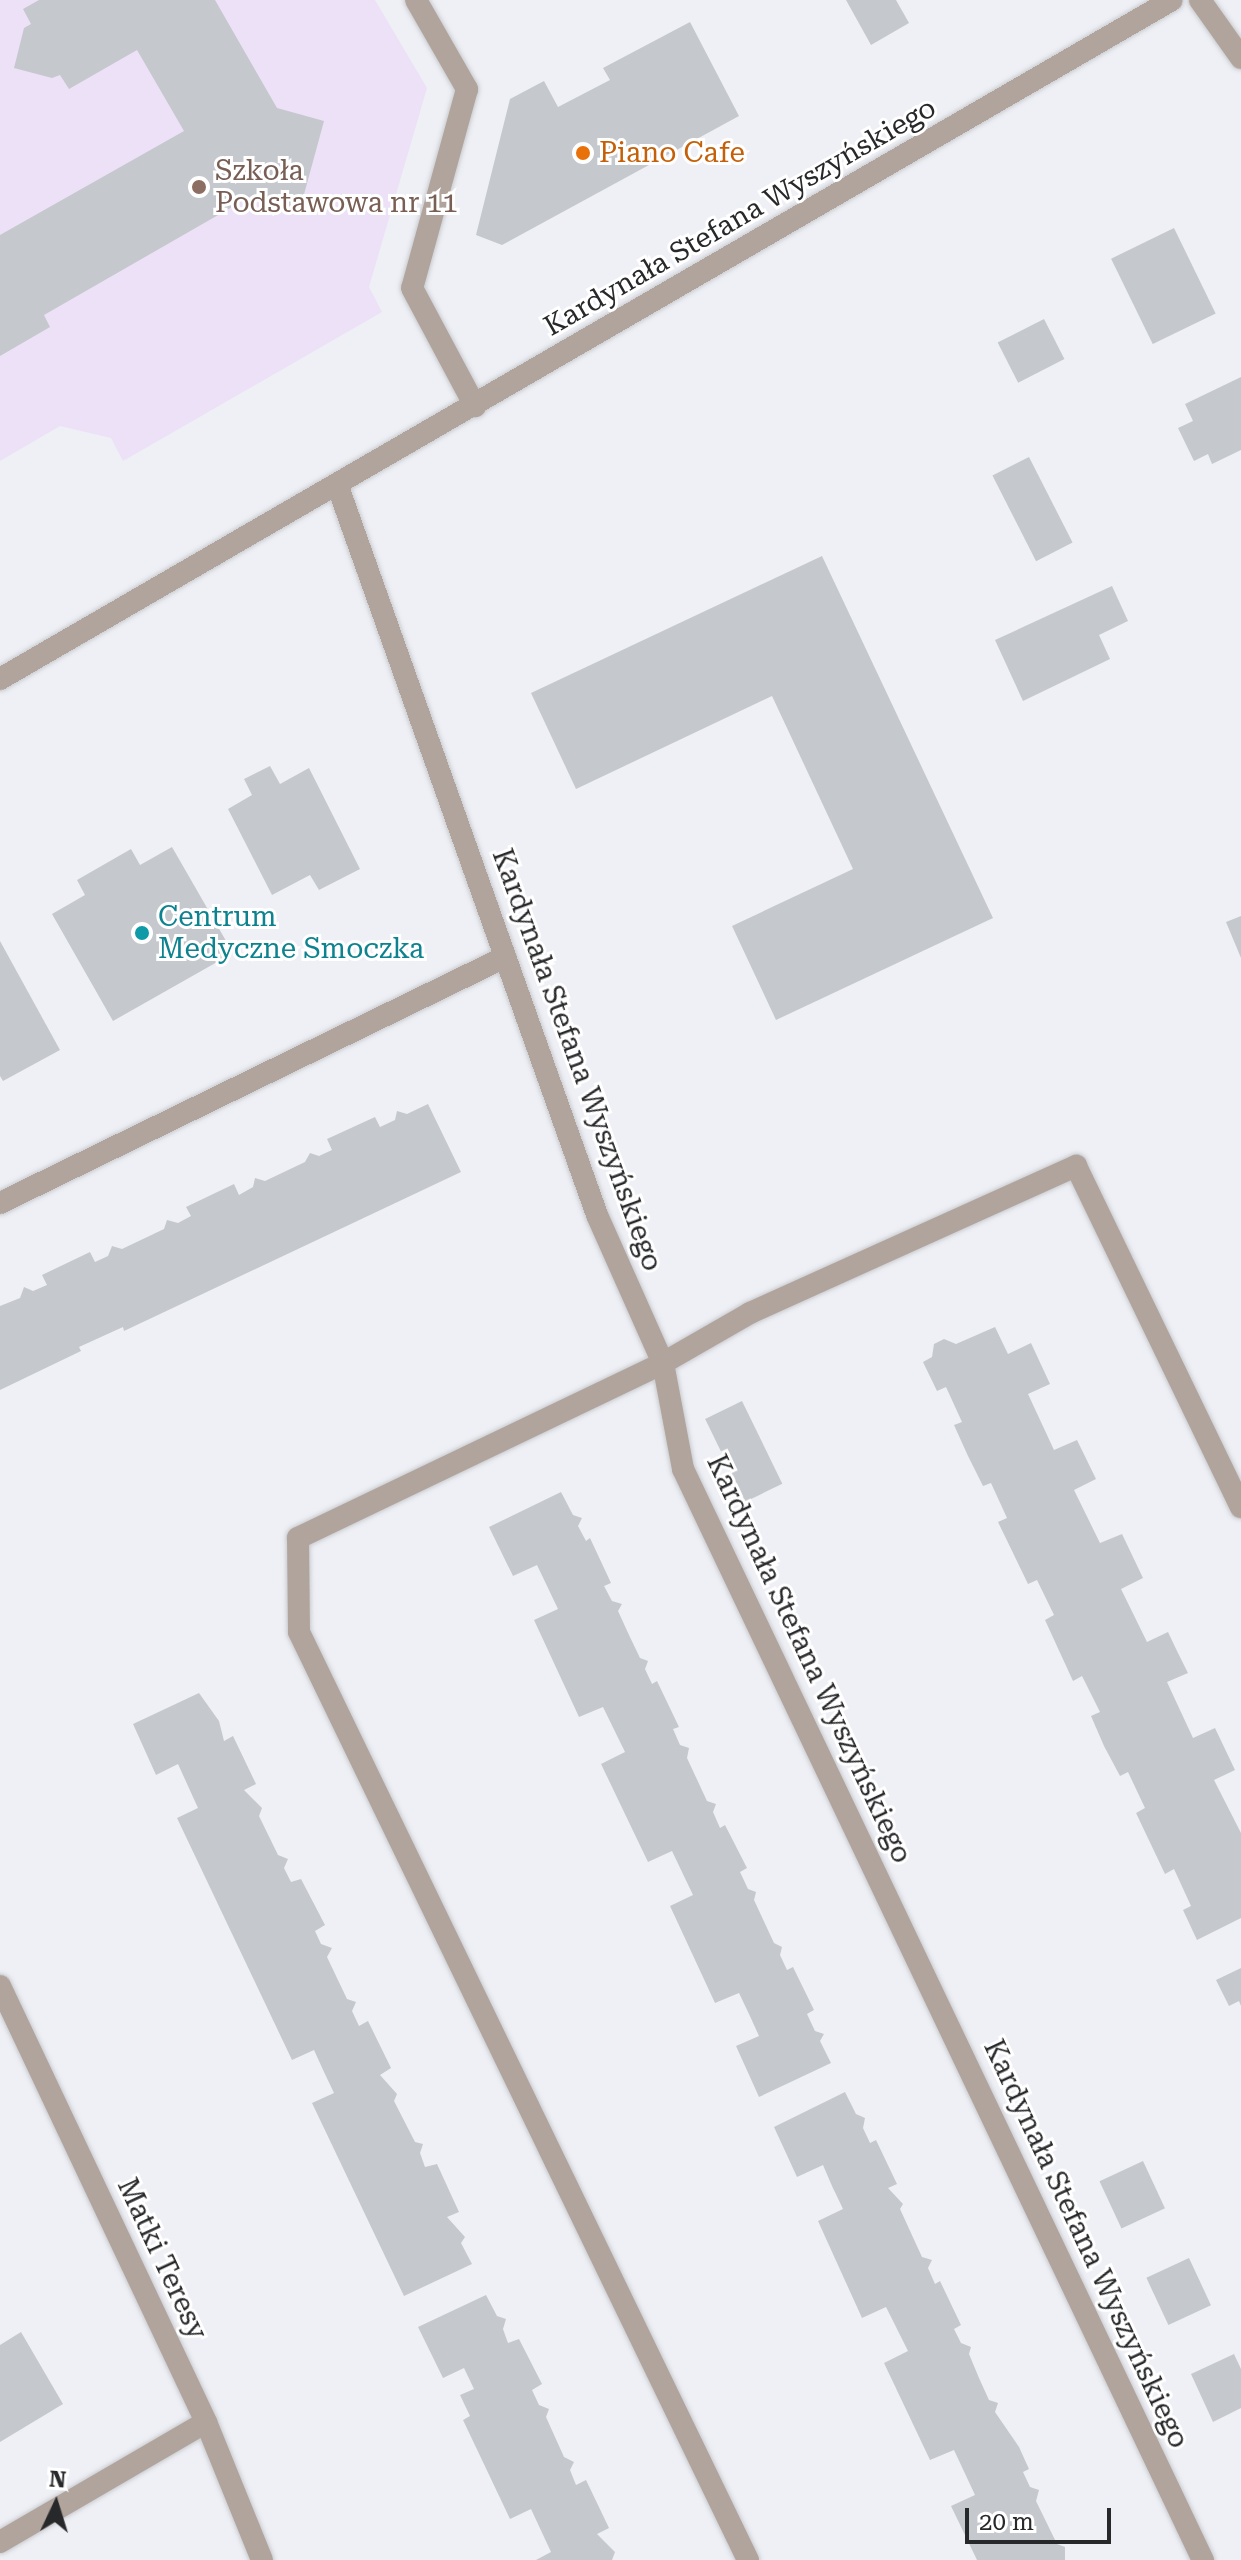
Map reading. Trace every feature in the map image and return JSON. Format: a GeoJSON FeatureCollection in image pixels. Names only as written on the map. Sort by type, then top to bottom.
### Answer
{"type":"FeatureCollection","features":[{"type":"Feature","properties":{"kind":"street"},"geometry":{"type":"LineString","coordinates":[[416,0],[467,89],[412,288],[475,406]]}},
{"type":"Feature","properties":{"kind":"street","name":"Kardynała Stefana Wyszyńskiego"},"geometry":{"type":"LineString","coordinates":[[0,679],[1172,0]]}},
{"type":"Feature","properties":{"kind":"street"},"geometry":{"type":"LineString","coordinates":[[1200,0],[1241,58]]}},
{"type":"Feature","properties":{"kind":"street","name":"Kardynała Stefana Wyszyńskiego"},"geometry":{"type":"LineString","coordinates":[[337,484],[597,1215],[663,1363],[683,1469],[1203,2560]]}},
{"type":"Feature","properties":{"kind":"street"},"geometry":{"type":"LineString","coordinates":[[0,1203],[505,957]]}},
{"type":"Feature","properties":{"kind":"street"},"geometry":{"type":"LineString","coordinates":[[748,2560],[299,1632],[298,1538],[663,1363],[750,1313],[1076,1166],[1241,1507]]}},
{"type":"Feature","properties":{"kind":"street","name":"Matki Teresy"},"geometry":{"type":"LineString","coordinates":[[0,1986],[206,2422],[262,2560]]}},
{"type":"Feature","properties":{"kind":"street"},"geometry":{"type":"LineString","coordinates":[[0,2542],[206,2422]]}},
{"type":"Feature","properties":{"kind":"shaded area","name":"Szkoła Podstawowa nr 11"},"geometry":{"type":"Polygon","coordinates":[[[0,0],[375,0],[427,88],[369,287],[382,312],[123,461],[111,438],[60,426],[0,461],[0,0]]]}},
{"type":"Feature","properties":{"kind":"building"},"geometry":{"type":"Polygon","coordinates":[[[39,0],[215,0],[277,108],[324,121],[300,209],[253,195],[44,315],[50,327],[0,356],[0,235],[184,131],[137,50],[69,89],[60,75],[52,78],[14,68],[24,28],[31,24],[23,9],[39,0]]]}},
{"type":"Feature","properties":{"kind":"building"},"geometry":{"type":"Polygon","coordinates":[[[846,0],[896,0],[909,23],[871,45],[846,0]]]}},
{"type":"Feature","properties":{"kind":"building","name":"Piano Cafe"},"geometry":{"type":"Polygon","coordinates":[[[690,22],[739,116],[502,245],[476,235],[510,99],[544,81],[558,107],[610,80],[603,68],[690,22]]]}},
{"type":"Feature","properties":{"kind":"building"},"geometry":{"type":"Polygon","coordinates":[[[1174,228],[1216,313],[1153,344],[1111,259],[1174,228]]]}},
{"type":"Feature","properties":{"kind":"building"},"geometry":{"type":"Polygon","coordinates":[[[1044,319],[1064,359],[1018,383],[998,343],[1044,319]]]}},
{"type":"Feature","properties":{"kind":"building"},"geometry":{"type":"Polygon","coordinates":[[[1241,377],[1241,450],[1212,464],[1208,454],[1194,461],[1178,428],[1193,421],[1185,404],[1241,377]]]}},
{"type":"Feature","properties":{"kind":"building"},"geometry":{"type":"Polygon","coordinates":[[[1029,457],[1073,543],[1036,561],[992,476],[1029,457]]]}},
{"type":"Feature","properties":{"kind":"building"},"geometry":{"type":"Polygon","coordinates":[[[822,556],[993,918],[776,1020],[732,926],[853,869],[772,696],[576,789],[531,693],[822,556]]]}},
{"type":"Feature","properties":{"kind":"building"},"geometry":{"type":"Polygon","coordinates":[[[1112,586],[1128,621],[1099,635],[1110,659],[1023,701],[995,640],[1112,586]]]}},
{"type":"Feature","properties":{"kind":"building"},"geometry":{"type":"Polygon","coordinates":[[[270,766],[280,784],[309,768],[360,869],[319,890],[310,875],[272,895],[228,809],[252,795],[244,779],[270,766]]]}},
{"type":"Feature","properties":{"kind":"building","name":"Centrum Medyczne Smoczka"},"geometry":{"type":"Polygon","coordinates":[[[172,847],[233,953],[113,1021],[52,914],[85,895],[77,880],[131,849],[140,865],[172,847]]]}},
{"type":"Feature","properties":{"kind":"building"},"geometry":{"type":"Polygon","coordinates":[[[1241,916],[1241,958],[1226,922],[1241,916]]]}},
{"type":"Feature","properties":{"kind":"building"},"geometry":{"type":"Polygon","coordinates":[[[0,941],[60,1050],[3,1081],[0,1076],[0,941]]]}},
{"type":"Feature","properties":{"kind":"building"},"geometry":{"type":"Polygon","coordinates":[[[428,1104],[461,1172],[124,1331],[123,1327],[79,1347],[81,1351],[0,1390],[0,1306],[20,1298],[24,1287],[33,1291],[47,1285],[42,1275],[90,1252],[95,1262],[108,1256],[112,1246],[122,1249],[164,1229],[167,1220],[178,1223],[191,1216],[186,1207],[234,1184],[239,1195],[253,1187],[255,1178],[265,1181],[305,1162],[310,1153],[319,1156],[332,1150],[327,1139],[375,1117],[380,1127],[395,1120],[397,1111],[407,1114],[428,1104]]]}},
{"type":"Feature","properties":{"kind":"building"},"geometry":{"type":"Polygon","coordinates":[[[995,1327],[1008,1354],[1031,1343],[1050,1384],[1028,1394],[1054,1450],[1077,1440],[1096,1479],[1074,1490],[1100,1543],[1122,1534],[1143,1578],[1121,1589],[1147,1642],[1168,1632],[1188,1673],[1167,1682],[1193,1738],[1215,1728],[1235,1770],[1214,1780],[1241,1833],[1241,1918],[1197,1940],[1183,1910],[1191,1906],[1174,1869],[1165,1874],[1136,1813],[1145,1808],[1128,1772],[1120,1776],[1104,1746],[1091,1716],[1100,1712],[1082,1676],[1073,1681],[1045,1620],[1054,1615],[1037,1580],[1028,1584],[998,1522],[1007,1518],[991,1483],[983,1486],[968,1456],[954,1425],[962,1422],[946,1387],[937,1391],[923,1362],[932,1357],[934,1344],[944,1339],[956,1344],[995,1327]]]}},
{"type":"Feature","properties":{"kind":"building"},"geometry":{"type":"Polygon","coordinates":[[[742,1401],[782,1484],[745,1502],[705,1419],[742,1401]]]}},
{"type":"Feature","properties":{"kind":"building"},"geometry":{"type":"Polygon","coordinates":[[[561,1492],[573,1515],[582,1518],[578,1526],[586,1541],[590,1538],[611,1583],[604,1586],[612,1601],[622,1604],[618,1611],[640,1658],[648,1661],[645,1669],[652,1684],[657,1681],[679,1727],[673,1729],[680,1745],[689,1748],[687,1758],[707,1801],[716,1804],[713,1812],[720,1828],[725,1825],[747,1868],[740,1872],[748,1889],[756,1892],[754,1900],[774,1943],[782,1947],[780,1955],[787,1970],[793,1967],[814,2010],[807,2014],[815,2031],[824,2034],[820,2041],[831,2063],[759,2097],[736,2046],[759,2036],[749,2014],[739,1993],[715,2003],[670,1906],[693,1895],[672,1851],[648,1862],[601,1764],[625,1752],[603,1707],[579,1717],[534,1620],[558,1609],[537,1565],[513,1576],[489,1527],[561,1492]]]}},
{"type":"Feature","properties":{"kind":"building"},"geometry":{"type":"Polygon","coordinates":[[[199,1693],[219,1721],[224,1741],[233,1736],[256,1784],[244,1790],[262,1808],[259,1816],[278,1855],[288,1859],[284,1868],[291,1882],[301,1879],[325,1925],[315,1931],[321,1944],[332,1948],[327,1957],[347,1999],[356,2002],[352,2011],[359,2026],[368,2021],[391,2068],[380,2075],[397,2094],[394,2101],[415,2142],[423,2144],[420,2153],[425,2167],[437,2164],[459,2212],[447,2217],[465,2237],[461,2243],[472,2264],[404,2296],[312,2103],[334,2093],[314,2050],[292,2060],[177,1818],[198,1808],[178,1764],[156,1775],[133,1724],[199,1693]]]}},
{"type":"Feature","properties":{"kind":"building"},"geometry":{"type":"Polygon","coordinates":[[[1241,1968],[1241,2006],[1239,2001],[1229,2006],[1216,1980],[1241,1968]]]}},
{"type":"Feature","properties":{"kind":"building"},"geometry":{"type":"Polygon","coordinates":[[[845,2092],[856,2114],[865,2118],[863,2128],[870,2143],[876,2140],[897,2184],[888,2188],[903,2204],[900,2209],[922,2257],[932,2260],[928,2268],[935,2284],[940,2281],[961,2325],[954,2329],[961,2343],[971,2347],[969,2354],[989,2400],[998,2403],[995,2412],[1019,2447],[1029,2469],[1023,2472],[1030,2487],[1039,2490],[1036,2501],[1057,2544],[1065,2547],[1065,2560],[977,2560],[951,2506],[975,2495],[954,2450],[930,2460],[884,2363],[908,2351],[886,2307],[862,2318],[818,2221],[843,2209],[823,2165],[797,2177],[774,2127],[845,2092]]]}},
{"type":"Feature","properties":{"kind":"building"},"geometry":{"type":"Polygon","coordinates":[[[1143,2161],[1165,2208],[1121,2228],[1099,2181],[1143,2161]]]}},
{"type":"Feature","properties":{"kind":"building"},"geometry":{"type":"Polygon","coordinates":[[[1189,2258],[1211,2305],[1168,2325],[1146,2278],[1189,2258]]]}},
{"type":"Feature","properties":{"kind":"building"},"geometry":{"type":"Polygon","coordinates":[[[486,2295],[497,2316],[506,2319],[503,2329],[508,2343],[519,2339],[542,2384],[532,2390],[539,2405],[549,2409],[546,2417],[564,2457],[574,2462],[570,2470],[576,2485],[586,2480],[609,2528],[597,2534],[615,2552],[612,2560],[536,2560],[551,2552],[531,2509],[510,2519],[463,2420],[470,2416],[460,2395],[474,2389],[464,2368],[443,2378],[418,2327],[486,2295]]]}},
{"type":"Feature","properties":{"kind":"building"},"geometry":{"type":"Polygon","coordinates":[[[21,2332],[63,2404],[0,2442],[0,2345],[21,2332]]]}},
{"type":"Feature","properties":{"kind":"building"},"geometry":{"type":"Polygon","coordinates":[[[1234,2354],[1241,2369],[1241,2408],[1213,2422],[1191,2374],[1234,2354]]]}},
{"type":"Feature","properties":{"kind":"place","name":"Piano Cafe"},"geometry":{"type":"Point","coordinates":[583,153]}},
{"type":"Feature","properties":{"kind":"place","name":"Szkoła Podstawowa nr 11"},"geometry":{"type":"Point","coordinates":[199,187]}},
{"type":"Feature","properties":{"kind":"place","name":"Centrum Medyczne Smoczka"},"geometry":{"type":"Point","coordinates":[142,933]}}]}
